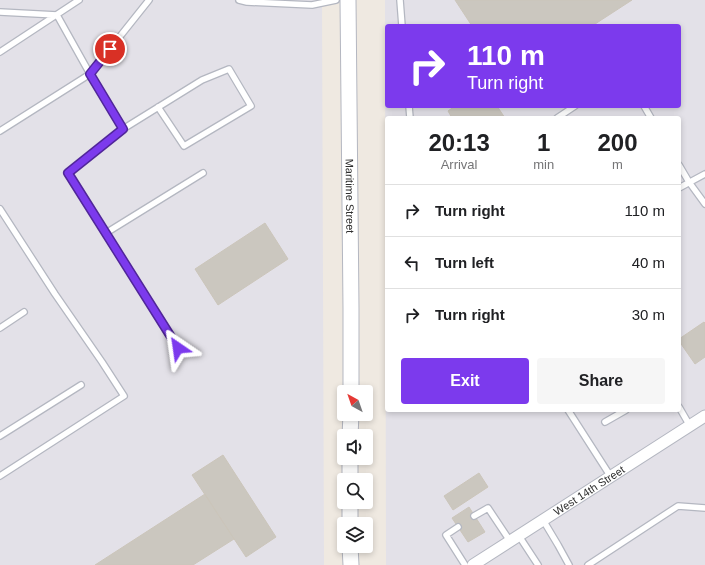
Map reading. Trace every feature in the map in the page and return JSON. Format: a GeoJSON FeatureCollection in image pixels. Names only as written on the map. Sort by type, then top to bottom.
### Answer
{"type":"FeatureCollection","features":[{"type":"Feature","properties":{"kind":"main road","name":"Maritime Street"},"geometry":{"type":"LineString","coordinates":[[348,0],[351,385]]}},
{"type":"Feature","properties":{"kind":"main road"},"geometry":{"type":"LineString","coordinates":[[350,553],[351,565]]}},
{"type":"Feature","properties":{"kind":"street","name":"West 14th Street"},"geometry":{"type":"LineString","coordinates":[[473,565],[705,416]]}},
{"type":"Feature","properties":{"kind":"lane"},"geometry":{"type":"LineString","coordinates":[[0,52],[79,0]]}},
{"type":"Feature","properties":{"kind":"lane"},"geometry":{"type":"LineString","coordinates":[[0,130],[90,74],[149,0]]}},
{"type":"Feature","properties":{"kind":"lane"},"geometry":{"type":"LineString","coordinates":[[239,0],[247,2],[312,5],[336,0]]}},
{"type":"Feature","properties":{"kind":"lane"},"geometry":{"type":"LineString","coordinates":[[400,0],[402,24]]}},
{"type":"Feature","properties":{"kind":"lane"},"geometry":{"type":"LineString","coordinates":[[0,12],[57,14]]}},
{"type":"Feature","properties":{"kind":"lane"},"geometry":{"type":"LineString","coordinates":[[57,14],[90,74],[123,129]]}},
{"type":"Feature","properties":{"kind":"lane"},"geometry":{"type":"LineString","coordinates":[[158,107],[184,146],[251,106],[229,69],[202,80],[158,107],[123,129],[68,173],[178,348]]}},
{"type":"Feature","properties":{"kind":"lane"},"geometry":{"type":"LineString","coordinates":[[560,116],[572,108]]}},
{"type":"Feature","properties":{"kind":"lane"},"geometry":{"type":"LineString","coordinates":[[681,168],[705,204]]}},
{"type":"Feature","properties":{"kind":"lane"},"geometry":{"type":"LineString","coordinates":[[106,233],[203,174]]}},
{"type":"Feature","properties":{"kind":"lane"},"geometry":{"type":"LineString","coordinates":[[681,187],[705,174]]}},
{"type":"Feature","properties":{"kind":"lane"},"geometry":{"type":"LineString","coordinates":[[0,209],[124,396],[0,476]]}},
{"type":"Feature","properties":{"kind":"lane"},"geometry":{"type":"LineString","coordinates":[[0,328],[24,312]]}},
{"type":"Feature","properties":{"kind":"lane"},"geometry":{"type":"LineString","coordinates":[[0,436],[81,385]]}},
{"type":"Feature","properties":{"kind":"lane"},"geometry":{"type":"LineString","coordinates":[[681,410],[690,426]]}},
{"type":"Feature","properties":{"kind":"lane"},"geometry":{"type":"LineString","coordinates":[[569,412],[610,477]]}},
{"type":"Feature","properties":{"kind":"lane"},"geometry":{"type":"LineString","coordinates":[[605,422],[622,412]]}},
{"type":"Feature","properties":{"kind":"lane"},"geometry":{"type":"LineString","coordinates":[[588,565],[678,506],[705,508]]}},
{"type":"Feature","properties":{"kind":"lane"},"geometry":{"type":"LineString","coordinates":[[474,516],[488,508],[538,565]]}},
{"type":"Feature","properties":{"kind":"lane"},"geometry":{"type":"LineString","coordinates":[[543,520],[569,565]]}},
{"type":"Feature","properties":{"kind":"lane"},"geometry":{"type":"LineString","coordinates":[[458,527],[446,535],[465,565]]}},
{"type":"Feature","properties":{"kind":"shaded area"},"geometry":{"type":"Polygon","coordinates":[[[0,0],[322,0],[324,565],[0,565],[0,0]]]}},
{"type":"Feature","properties":{"kind":"shaded area"},"geometry":{"type":"Polygon","coordinates":[[[385,0],[705,0],[705,565],[386,565],[386,412],[681,412],[681,116],[385,116],[385,108],[681,108],[681,24],[385,24],[385,0]]]}},
{"type":"Feature","properties":{"kind":"building"},"geometry":{"type":"Polygon","coordinates":[[[455,0],[632,0],[595,24],[471,24],[455,0]]]}},
{"type":"Feature","properties":{"kind":"building"},"geometry":{"type":"Polygon","coordinates":[[[452,108],[498,108],[504,116],[451,116],[448,111],[452,108]]]}},
{"type":"Feature","properties":{"kind":"building"},"geometry":{"type":"Polygon","coordinates":[[[265,223],[288,259],[218,305],[195,269],[265,223]]]}},
{"type":"Feature","properties":{"kind":"building"},"geometry":{"type":"Polygon","coordinates":[[[704,322],[705,357],[695,364],[681,344],[681,338],[704,322]]]}},
{"type":"Feature","properties":{"kind":"building"},"geometry":{"type":"Polygon","coordinates":[[[223,455],[276,537],[246,557],[192,475],[223,455]]]}},
{"type":"Feature","properties":{"kind":"building"},"geometry":{"type":"Polygon","coordinates":[[[479,473],[488,487],[453,510],[444,496],[479,473]]]}},
{"type":"Feature","properties":{"kind":"building"},"geometry":{"type":"Polygon","coordinates":[[[205,494],[234,539],[193,565],[95,565],[205,494]]]}},
{"type":"Feature","properties":{"kind":"building"},"geometry":{"type":"Polygon","coordinates":[[[469,507],[485,532],[468,542],[452,518],[469,507]]]}},
{"type":"Feature","properties":{"kind":"route"},"geometry":{"type":"LineString","coordinates":[[110,49],[90,74],[123,129],[68,173],[178,348]]}}]}
